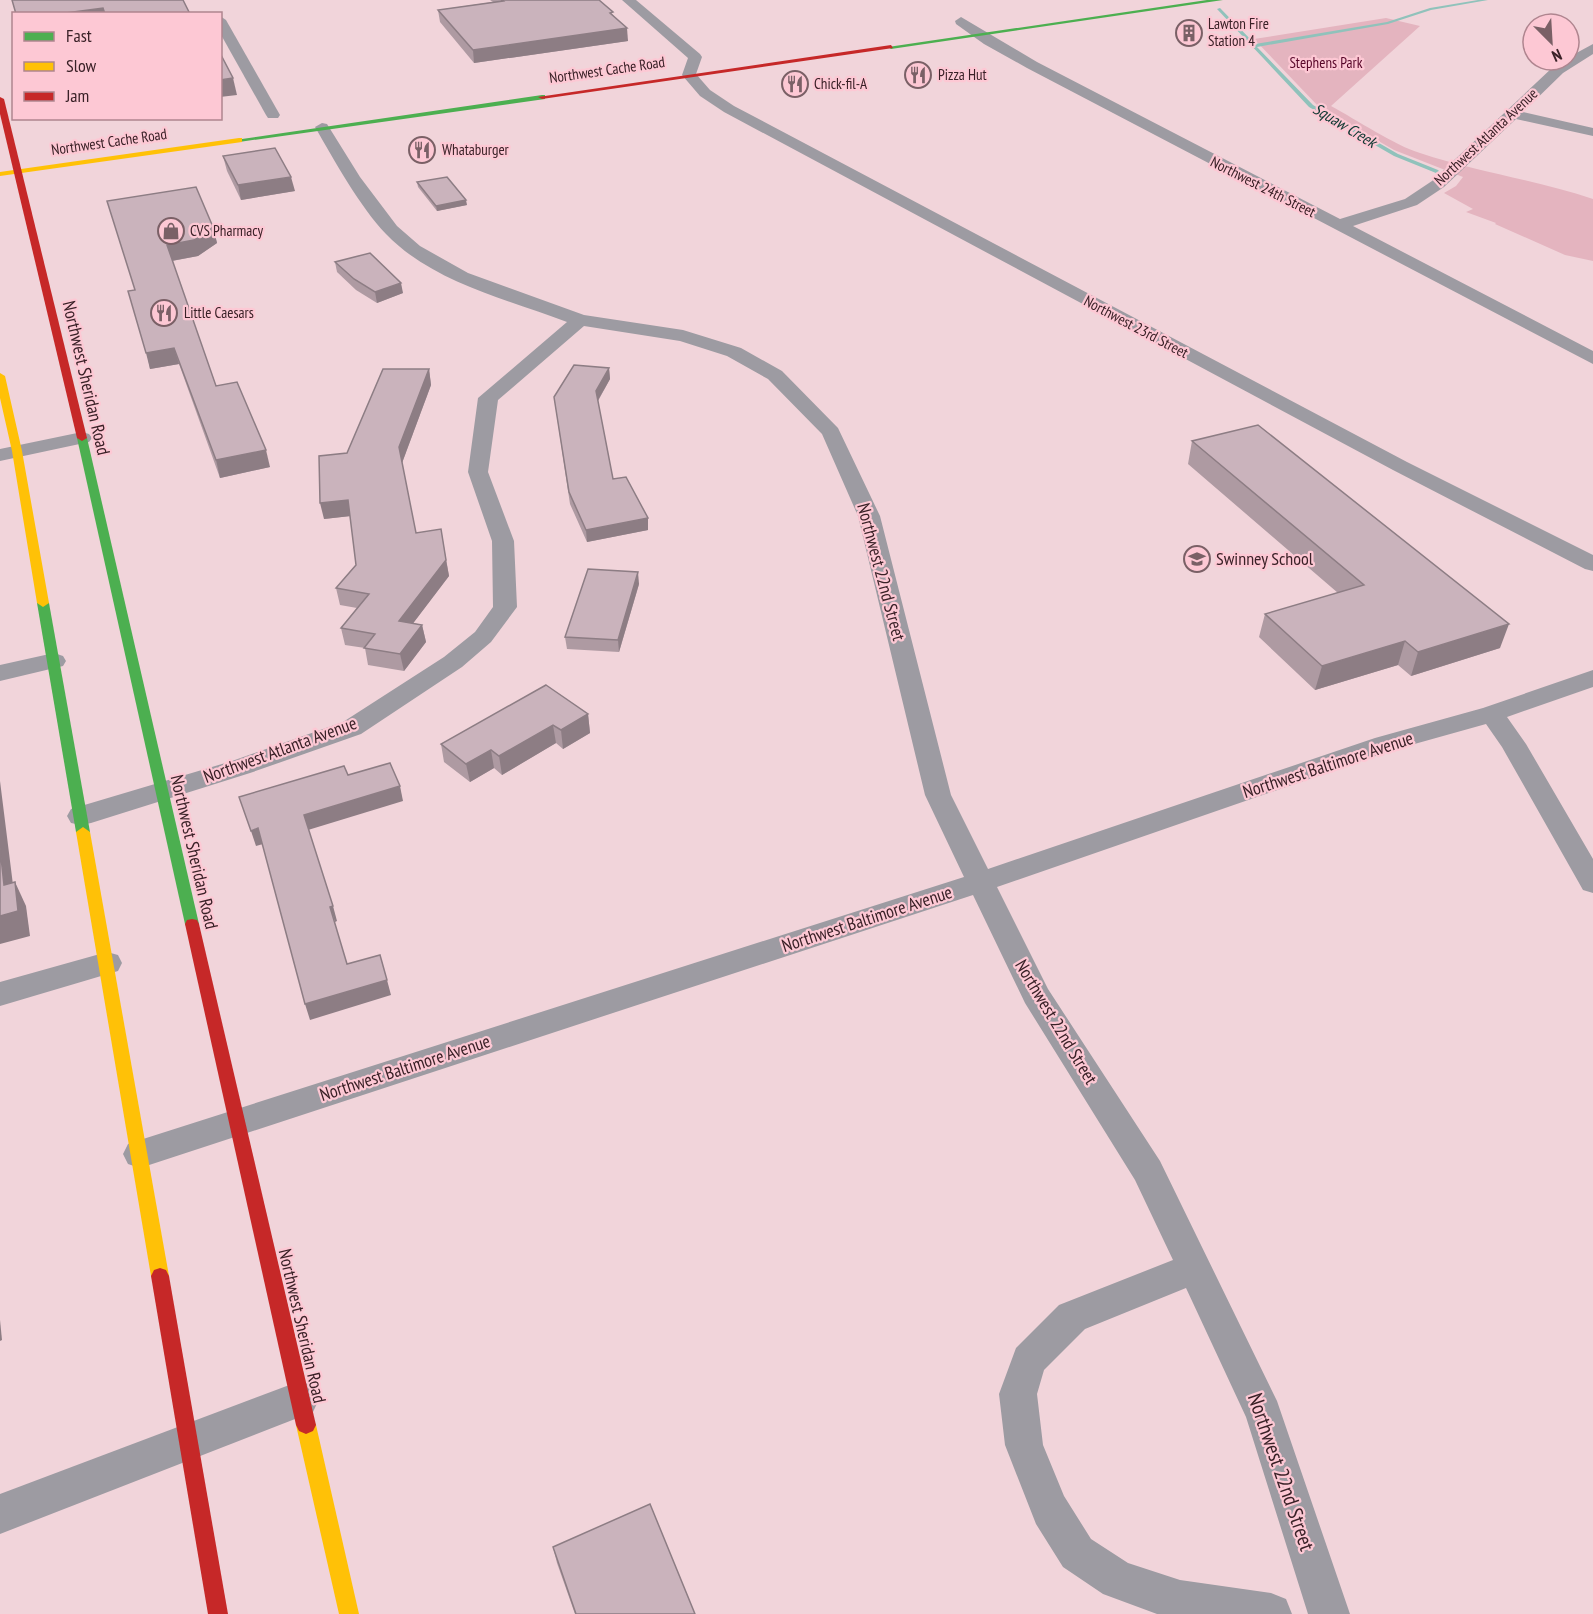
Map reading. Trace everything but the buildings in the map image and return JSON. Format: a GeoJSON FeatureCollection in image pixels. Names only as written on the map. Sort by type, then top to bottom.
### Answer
{"type":"FeatureCollection","features":[{"type":"Feature","properties":{"kind":"main road","name":"Northwest Cache Road"},"geometry":{"type":"LineString","coordinates":[[0,174],[1220,0]]}},
{"type":"Feature","properties":{"kind":"main road"},"geometry":{"type":"LineString","coordinates":[[955,22],[985,18]]}},
{"type":"Feature","properties":{"kind":"main road","name":"Northwest Cache Road"},"geometry":{"type":"LineString","coordinates":[[673,60],[701,56]]}},
{"type":"Feature","properties":{"kind":"main road","name":"Northwest Sheridan Road"},"geometry":{"type":"LineString","coordinates":[[0,99],[82,438],[349,1614]]}},
{"type":"Feature","properties":{"kind":"main road"},"geometry":{"type":"LineString","coordinates":[[0,376],[9,453],[54,661],[218,1614]]}},
{"type":"Feature","properties":{"kind":"street"},"geometry":{"type":"LineString","coordinates":[[628,0],[701,56],[689,75]]}},
{"type":"Feature","properties":{"kind":"street","name":"Northwest 24th Street"},"geometry":{"type":"LineString","coordinates":[[955,22],[1232,171],[1593,358]]}},
{"type":"Feature","properties":{"kind":"street"},"geometry":{"type":"LineString","coordinates":[[222,24],[273,115]]}},
{"type":"Feature","properties":{"kind":"street","name":"Northwest Atlanta Avenue"},"geometry":{"type":"LineString","coordinates":[[1339,225],[1411,202],[1438,184],[1558,70],[1593,48]]}},
{"type":"Feature","properties":{"kind":"street","name":"Northwest 23rd Street"},"geometry":{"type":"LineString","coordinates":[[689,75],[705,93],[739,114],[1400,466],[1593,564]]}},
{"type":"Feature","properties":{"kind":"street"},"geometry":{"type":"LineString","coordinates":[[1513,114],[1593,132]]}},
{"type":"Feature","properties":{"kind":"street","name":"Northwest 22nd Street"},"geometry":{"type":"LineString","coordinates":[[322,127],[352,178],[391,230],[414,250],[462,277],[580,320],[683,336],[734,352],[775,375],[831,432],[869,516],[938,795],[1036,995],[1148,1171],[1264,1414],[1329,1614]]}},
{"type":"Feature","properties":{"kind":"street","name":"Northwest Atlanta Avenue"},"geometry":{"type":"LineString","coordinates":[[81,816],[242,767],[352,728],[453,662],[483,637],[505,607],[503,541],[478,472],[488,398],[580,320]]}},
{"type":"Feature","properties":{"kind":"street"},"geometry":{"type":"LineString","coordinates":[[1570,345],[1593,343]]}},
{"type":"Feature","properties":{"kind":"street"},"geometry":{"type":"LineString","coordinates":[[9,453],[82,438]]}},
{"type":"Feature","properties":{"kind":"street"},"geometry":{"type":"LineString","coordinates":[[0,673],[54,661]]}},
{"type":"Feature","properties":{"kind":"street","name":"Northwest Baltimore Avenue"},"geometry":{"type":"LineString","coordinates":[[140,1154],[981,882],[1384,744],[1492,714],[1593,678]]}},
{"type":"Feature","properties":{"kind":"street"},"geometry":{"type":"LineString","coordinates":[[1492,714],[1513,744],[1593,883]]}},
{"type":"Feature","properties":{"kind":"street"},"geometry":{"type":"LineString","coordinates":[[0,994],[106,963]]}},
{"type":"Feature","properties":{"kind":"street"},"geometry":{"type":"LineString","coordinates":[[1194,1269],[1072,1317],[1029,1360],[1018,1394],[1024,1445],[1050,1510],[1077,1553],[1117,1580],[1180,1601],[1271,1614]]}},
{"type":"Feature","properties":{"kind":"street"},"geometry":{"type":"LineString","coordinates":[[0,1514],[300,1399]]}},
{"type":"Feature","properties":{"kind":"green space","name":"Stephens Park"},"geometry":{"type":"Polygon","coordinates":[[[1386,18],[1420,26],[1331,106],[1387,138],[1420,153],[1593,199],[1593,261],[1565,255],[1496,223],[1466,212],[1473,209],[1444,193],[1456,186],[1463,177],[1394,150],[1318,106],[1254,39],[1386,18]]]}},
{"type":"Feature","properties":{"kind":"waterway"},"geometry":{"type":"LineString","coordinates":[[1254,46],[1388,23],[1430,9],[1486,0]]}},
{"type":"Feature","properties":{"kind":"waterway","name":"Squaw Creek"},"geometry":{"type":"LineString","coordinates":[[1219,9],[1254,46]]}},
{"type":"Feature","properties":{"kind":"waterway","name":"Squaw Creek"},"geometry":{"type":"LineString","coordinates":[[1254,46],[1311,106],[1396,155],[1436,171]]}},
{"type":"Feature","properties":{"kind":"traffic: fast"},"geometry":{"type":"LineString","coordinates":[[891,47],[1220,0]]}},
{"type":"Feature","properties":{"kind":"traffic: fast"},"geometry":{"type":"LineString","coordinates":[[239,140],[542,97]]}},
{"type":"Feature","properties":{"kind":"traffic: fast"},"geometry":{"type":"LineString","coordinates":[[82,438],[192,924]]}},
{"type":"Feature","properties":{"kind":"traffic: fast"},"geometry":{"type":"LineString","coordinates":[[43,603],[83,832]]}},
{"type":"Feature","properties":{"kind":"traffic: slow"},"geometry":{"type":"LineString","coordinates":[[0,174],[239,140]]}},
{"type":"Feature","properties":{"kind":"traffic: slow"},"geometry":{"type":"LineString","coordinates":[[0,376],[17,451],[43,603]]}},
{"type":"Feature","properties":{"kind":"traffic: slow"},"geometry":{"type":"LineString","coordinates":[[83,832],[160,1276]]}},
{"type":"Feature","properties":{"kind":"traffic: slow"},"geometry":{"type":"LineString","coordinates":[[306,1425],[349,1614]]}},
{"type":"Feature","properties":{"kind":"traffic: jam"},"geometry":{"type":"LineString","coordinates":[[542,97],[891,47]]}},
{"type":"Feature","properties":{"kind":"traffic: jam"},"geometry":{"type":"LineString","coordinates":[[0,99],[82,438]]}},
{"type":"Feature","properties":{"kind":"traffic: jam"},"geometry":{"type":"LineString","coordinates":[[192,924],[306,1425]]}},
{"type":"Feature","properties":{"kind":"traffic: jam"},"geometry":{"type":"LineString","coordinates":[[160,1276],[218,1614]]}},
{"type":"Feature","properties":{"kind":"place","name":"Lawton Fire Station 4"},"geometry":{"type":"Point","coordinates":[1189,33]}},
{"type":"Feature","properties":{"kind":"place","name":"Pizza Hut"},"geometry":{"type":"Point","coordinates":[918,75]}},
{"type":"Feature","properties":{"kind":"place","name":"Chick-fil-A"},"geometry":{"type":"Point","coordinates":[795,84]}},
{"type":"Feature","properties":{"kind":"place","name":"Whataburger"},"geometry":{"type":"Point","coordinates":[422,150]}},
{"type":"Feature","properties":{"kind":"place","name":"CVS Pharmacy"},"geometry":{"type":"Point","coordinates":[171,231]}},
{"type":"Feature","properties":{"kind":"place","name":"Little Caesars"},"geometry":{"type":"Point","coordinates":[164,313]}},
{"type":"Feature","properties":{"kind":"place","name":"Swinney School"},"geometry":{"type":"Point","coordinates":[1197,559]}}]}
